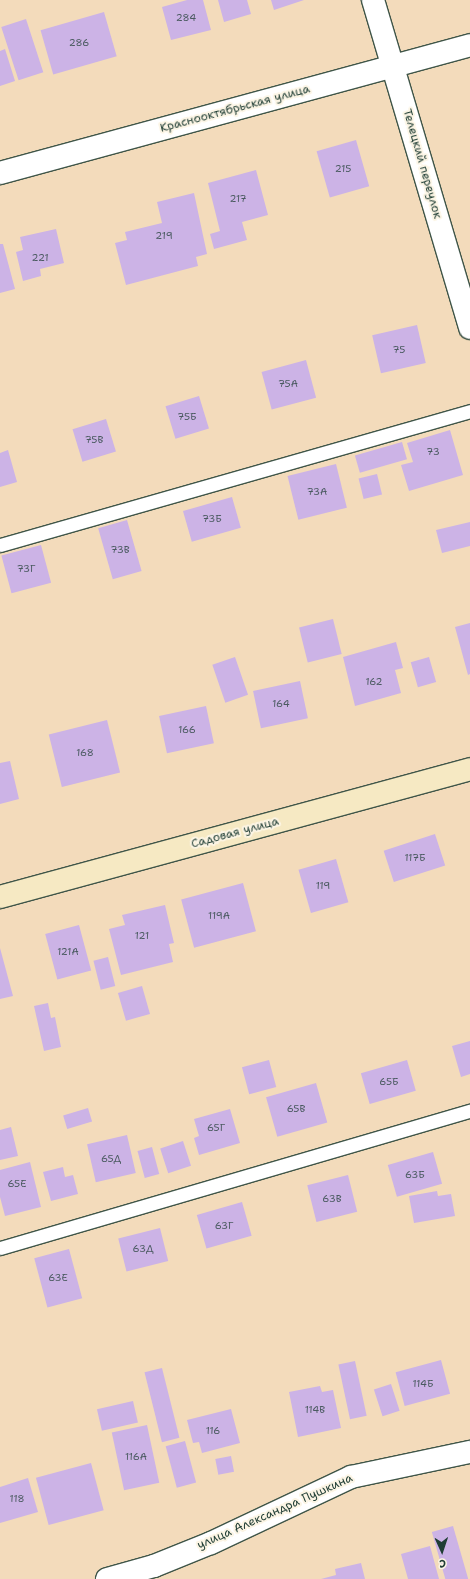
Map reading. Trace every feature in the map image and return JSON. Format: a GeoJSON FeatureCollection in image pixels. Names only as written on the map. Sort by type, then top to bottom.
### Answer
{"type":"FeatureCollection","features":[{"type":"Feature","properties":{"kind":"main road","name":"Садовая улица"},"geometry":{"type":"LineString","coordinates":[[0,897],[470,769]]}},
{"type":"Feature","properties":{"kind":"street","name":"Телецкий переулок"},"geometry":{"type":"LineString","coordinates":[[373,0],[470,328]]}},
{"type":"Feature","properties":{"kind":"street","name":"Краснооктябрьская улица"},"geometry":{"type":"LineString","coordinates":[[0,173],[470,45]]}},
{"type":"Feature","properties":{"kind":"street","name":"улица Александра Пушкина"},"geometry":{"type":"LineString","coordinates":[[107,1579],[154,1566],[217,1540],[351,1477],[470,1452]]}},
{"type":"Feature","properties":{"kind":"lane"},"geometry":{"type":"LineString","coordinates":[[0,545],[470,411]]}},
{"type":"Feature","properties":{"kind":"lane"},"geometry":{"type":"LineString","coordinates":[[0,1248],[470,1111]]}},
{"type":"Feature","properties":{"kind":"building"},"geometry":{"type":"Polygon","coordinates":[[[187,0],[203,0],[211,30],[171,40],[162,7],[187,0]]]}},
{"type":"Feature","properties":{"kind":"building"},"geometry":{"type":"Polygon","coordinates":[[[218,0],[247,0],[251,14],[224,22],[218,0]]]}},
{"type":"Feature","properties":{"kind":"building"},"geometry":{"type":"Polygon","coordinates":[[[271,0],[304,0],[274,10],[271,0]]]}},
{"type":"Feature","properties":{"kind":"building"},"geometry":{"type":"Polygon","coordinates":[[[104,12],[117,56],[53,74],[41,30],[104,12]]]}},
{"type":"Feature","properties":{"kind":"building"},"geometry":{"type":"Polygon","coordinates":[[[26,19],[43,72],[19,80],[1,27],[26,19]]]}},
{"type":"Feature","properties":{"kind":"building"},"geometry":{"type":"Polygon","coordinates":[[[5,49],[15,81],[0,86],[0,51],[5,49]]]}},
{"type":"Feature","properties":{"kind":"building"},"geometry":{"type":"Polygon","coordinates":[[[356,140],[369,186],[330,197],[317,151],[356,140]]]}},
{"type":"Feature","properties":{"kind":"building"},"geometry":{"type":"Polygon","coordinates":[[[256,170],[268,215],[242,222],[247,240],[214,249],[210,234],[220,231],[208,183],[256,170]]]}},
{"type":"Feature","properties":{"kind":"building"},"geometry":{"type":"Polygon","coordinates":[[[194,193],[207,254],[196,257],[198,266],[126,285],[115,243],[127,240],[125,232],[162,223],[157,202],[194,193]]]}},
{"type":"Feature","properties":{"kind":"building"},"geometry":{"type":"Polygon","coordinates":[[[56,229],[64,263],[40,269],[41,276],[23,281],[16,252],[23,250],[20,237],[56,229]]]}},
{"type":"Feature","properties":{"kind":"building"},"geometry":{"type":"Polygon","coordinates":[[[0,244],[3,244],[15,289],[0,293],[0,244]]]}},
{"type":"Feature","properties":{"kind":"building"},"geometry":{"type":"Polygon","coordinates":[[[417,325],[426,363],[381,373],[372,335],[417,325]]]}},
{"type":"Feature","properties":{"kind":"building"},"geometry":{"type":"Polygon","coordinates":[[[306,360],[316,398],[272,410],[262,372],[306,360]]]}},
{"type":"Feature","properties":{"kind":"building"},"geometry":{"type":"Polygon","coordinates":[[[199,396],[209,429],[175,439],[166,406],[199,396]]]}},
{"type":"Feature","properties":{"kind":"building"},"geometry":{"type":"Polygon","coordinates":[[[106,419],[116,452],[82,462],[73,429],[106,419]]]}},
{"type":"Feature","properties":{"kind":"building"},"geometry":{"type":"Polygon","coordinates":[[[450,430],[463,475],[409,491],[401,465],[413,462],[407,443],[450,430]]]}},
{"type":"Feature","properties":{"kind":"building"},"geometry":{"type":"Polygon","coordinates":[[[402,442],[407,459],[360,473],[355,456],[402,442]]]}},
{"type":"Feature","properties":{"kind":"building"},"geometry":{"type":"Polygon","coordinates":[[[8,450],[17,482],[0,487],[0,453],[8,450]]]}},
{"type":"Feature","properties":{"kind":"building"},"geometry":{"type":"Polygon","coordinates":[[[336,464],[347,508],[298,520],[287,476],[336,464]]]}},
{"type":"Feature","properties":{"kind":"building"},"geometry":{"type":"Polygon","coordinates":[[[377,474],[382,494],[364,499],[359,479],[377,474]]]}},
{"type":"Feature","properties":{"kind":"building"},"geometry":{"type":"Polygon","coordinates":[[[232,497],[241,528],[192,542],[183,511],[232,497]]]}},
{"type":"Feature","properties":{"kind":"building"},"geometry":{"type":"Polygon","coordinates":[[[127,520],[142,571],[113,579],[98,528],[127,520]]]}},
{"type":"Feature","properties":{"kind":"building"},"geometry":{"type":"Polygon","coordinates":[[[470,522],[470,546],[442,553],[436,530],[470,522]]]}},
{"type":"Feature","properties":{"kind":"building"},"geometry":{"type":"Polygon","coordinates":[[[41,545],[51,583],[11,593],[1,556],[41,545]]]}},
{"type":"Feature","properties":{"kind":"building"},"geometry":{"type":"Polygon","coordinates":[[[333,619],[342,654],[308,662],[299,627],[333,619]]]}},
{"type":"Feature","properties":{"kind":"building"},"geometry":{"type":"Polygon","coordinates":[[[470,623],[470,674],[468,675],[455,627],[470,623]]]}},
{"type":"Feature","properties":{"kind":"building"},"geometry":{"type":"Polygon","coordinates":[[[396,642],[403,668],[395,670],[401,693],[355,706],[343,657],[396,642]]]}},
{"type":"Feature","properties":{"kind":"building"},"geometry":{"type":"Polygon","coordinates":[[[235,657],[248,695],[225,703],[212,665],[235,657]]]}},
{"type":"Feature","properties":{"kind":"building"},"geometry":{"type":"Polygon","coordinates":[[[429,657],[436,682],[418,687],[411,662],[429,657]]]}},
{"type":"Feature","properties":{"kind":"building"},"geometry":{"type":"Polygon","coordinates":[[[300,681],[308,718],[261,728],[253,691],[300,681]]]}},
{"type":"Feature","properties":{"kind":"building"},"geometry":{"type":"Polygon","coordinates":[[[206,706],[214,743],[167,753],[159,716],[206,706]]]}},
{"type":"Feature","properties":{"kind":"building"},"geometry":{"type":"Polygon","coordinates":[[[107,720],[120,772],[62,787],[49,735],[107,720]]]}},
{"type":"Feature","properties":{"kind":"building"},"geometry":{"type":"Polygon","coordinates":[[[10,761],[19,799],[0,804],[0,763],[10,761]]]}},
{"type":"Feature","properties":{"kind":"building"},"geometry":{"type":"Polygon","coordinates":[[[435,834],[445,865],[394,882],[384,851],[435,834]]]}},
{"type":"Feature","properties":{"kind":"building"},"geometry":{"type":"Polygon","coordinates":[[[336,859],[348,902],[311,913],[299,870],[336,859]]]}},
{"type":"Feature","properties":{"kind":"building"},"geometry":{"type":"Polygon","coordinates":[[[243,883],[256,931],[194,948],[181,900],[243,883]]]}},
{"type":"Feature","properties":{"kind":"building"},"geometry":{"type":"Polygon","coordinates":[[[165,905],[174,943],[169,944],[173,962],[121,975],[109,929],[125,925],[122,915],[165,905]]]}},
{"type":"Feature","properties":{"kind":"building"},"geometry":{"type":"Polygon","coordinates":[[[79,925],[91,970],[57,979],[45,934],[79,925]]]}},
{"type":"Feature","properties":{"kind":"building"},"geometry":{"type":"Polygon","coordinates":[[[0,948],[13,996],[0,999],[0,948]]]}},
{"type":"Feature","properties":{"kind":"building"},"geometry":{"type":"Polygon","coordinates":[[[108,957],[115,986],[101,990],[93,961],[108,957]]]}},
{"type":"Feature","properties":{"kind":"building"},"geometry":{"type":"Polygon","coordinates":[[[142,986],[150,1014],[126,1021],[118,993],[142,986]]]}},
{"type":"Feature","properties":{"kind":"building"},"geometry":{"type":"Polygon","coordinates":[[[48,1003],[51,1018],[55,1017],[61,1047],[44,1051],[34,1006],[48,1003]]]}},
{"type":"Feature","properties":{"kind":"building"},"geometry":{"type":"Polygon","coordinates":[[[470,1041],[470,1074],[461,1077],[452,1046],[470,1041]]]}},
{"type":"Feature","properties":{"kind":"building"},"geometry":{"type":"Polygon","coordinates":[[[269,1060],[276,1087],[249,1094],[242,1067],[269,1060]]]}},
{"type":"Feature","properties":{"kind":"building"},"geometry":{"type":"Polygon","coordinates":[[[407,1060],[416,1091],[370,1104],[361,1073],[407,1060]]]}},
{"type":"Feature","properties":{"kind":"building"},"geometry":{"type":"Polygon","coordinates":[[[316,1083],[327,1122],[277,1137],[266,1097],[316,1083]]]}},
{"type":"Feature","properties":{"kind":"building"},"geometry":{"type":"Polygon","coordinates":[[[88,1108],[92,1121],[67,1129],[63,1116],[88,1108]]]}},
{"type":"Feature","properties":{"kind":"building"},"geometry":{"type":"Polygon","coordinates":[[[230,1109],[240,1143],[199,1155],[194,1138],[199,1136],[194,1119],[230,1109]]]}},
{"type":"Feature","properties":{"kind":"building"},"geometry":{"type":"Polygon","coordinates":[[[11,1127],[18,1156],[0,1160],[0,1130],[11,1127]]]}},
{"type":"Feature","properties":{"kind":"building"},"geometry":{"type":"Polygon","coordinates":[[[127,1135],[136,1173],[96,1182],[87,1144],[127,1135]]]}},
{"type":"Feature","properties":{"kind":"building"},"geometry":{"type":"Polygon","coordinates":[[[183,1141],[191,1166],[168,1173],[160,1148],[183,1141]]]}},
{"type":"Feature","properties":{"kind":"building"},"geometry":{"type":"Polygon","coordinates":[[[152,1147],[159,1174],[145,1178],[138,1151],[152,1147]]]}},
{"type":"Feature","properties":{"kind":"building"},"geometry":{"type":"Polygon","coordinates":[[[433,1152],[442,1184],[397,1197],[388,1165],[433,1152]]]}},
{"type":"Feature","properties":{"kind":"building"},"geometry":{"type":"Polygon","coordinates":[[[30,1162],[41,1207],[5,1216],[0,1197],[0,1170],[30,1162]]]}},
{"type":"Feature","properties":{"kind":"building"},"geometry":{"type":"Polygon","coordinates":[[[63,1167],[65,1177],[73,1175],[78,1194],[51,1201],[43,1172],[63,1167]]]}},
{"type":"Feature","properties":{"kind":"building"},"geometry":{"type":"Polygon","coordinates":[[[348,1175],[357,1212],[316,1222],[307,1185],[348,1175]]]}},
{"type":"Feature","properties":{"kind":"building"},"geometry":{"type":"Polygon","coordinates":[[[437,1191],[438,1196],[451,1194],[455,1216],[414,1223],[409,1196],[437,1191]]]}},
{"type":"Feature","properties":{"kind":"building"},"geometry":{"type":"Polygon","coordinates":[[[242,1202],[252,1236],[206,1249],[197,1215],[242,1202]]]}},
{"type":"Feature","properties":{"kind":"building"},"geometry":{"type":"Polygon","coordinates":[[[160,1228],[168,1261],[127,1271],[118,1238],[160,1228]]]}},
{"type":"Feature","properties":{"kind":"building"},"geometry":{"type":"Polygon","coordinates":[[[69,1249],[82,1298],[47,1308],[34,1258],[69,1249]]]}},
{"type":"Feature","properties":{"kind":"building"},"geometry":{"type":"Polygon","coordinates":[[[441,1360],[450,1394],[405,1406],[396,1372],[441,1360]]]}},
{"type":"Feature","properties":{"kind":"building"},"geometry":{"type":"Polygon","coordinates":[[[355,1361],[367,1416],[350,1419],[338,1365],[355,1361]]]}},
{"type":"Feature","properties":{"kind":"building"},"geometry":{"type":"Polygon","coordinates":[[[162,1368],[179,1438],[162,1442],[145,1372],[162,1368]]]}},
{"type":"Feature","properties":{"kind":"building"},"geometry":{"type":"Polygon","coordinates":[[[391,1384],[400,1411],[383,1416],[374,1390],[391,1384]]]}},
{"type":"Feature","properties":{"kind":"building"},"geometry":{"type":"Polygon","coordinates":[[[320,1386],[322,1392],[333,1390],[341,1428],[298,1437],[289,1392],[320,1386]]]}},
{"type":"Feature","properties":{"kind":"building"},"geometry":{"type":"Polygon","coordinates":[[[133,1401],[138,1422],[102,1431],[97,1409],[133,1401]]]}},
{"type":"Feature","properties":{"kind":"building"},"geometry":{"type":"Polygon","coordinates":[[[231,1409],[240,1443],[202,1453],[199,1442],[193,1443],[187,1420],[231,1409]]]}},
{"type":"Feature","properties":{"kind":"building"},"geometry":{"type":"Polygon","coordinates":[[[147,1425],[159,1483],[124,1490],[112,1432],[147,1425]]]}},
{"type":"Feature","properties":{"kind":"building"},"geometry":{"type":"Polygon","coordinates":[[[185,1441],[196,1483],[177,1488],[166,1446],[185,1441]]]}},
{"type":"Feature","properties":{"kind":"building"},"geometry":{"type":"Polygon","coordinates":[[[231,1456],[234,1472],[218,1475],[215,1459],[231,1456]]]}},
{"type":"Feature","properties":{"kind":"building"},"geometry":{"type":"Polygon","coordinates":[[[91,1463],[104,1510],[49,1525],[36,1478],[91,1463]]]}},
{"type":"Feature","properties":{"kind":"building"},"geometry":{"type":"Polygon","coordinates":[[[28,1478],[38,1512],[0,1523],[0,1487],[28,1478]]]}},
{"type":"Feature","properties":{"kind":"building"},"geometry":{"type":"Polygon","coordinates":[[[453,1526],[468,1579],[445,1579],[432,1532],[453,1526]]]}},
{"type":"Feature","properties":{"kind":"building"},"geometry":{"type":"Polygon","coordinates":[[[430,1546],[439,1579],[408,1579],[401,1554],[430,1546]]]}},
{"type":"Feature","properties":{"kind":"building"},"geometry":{"type":"Polygon","coordinates":[[[361,1563],[365,1579],[321,1579],[336,1575],[335,1569],[361,1563]]]}}]}
